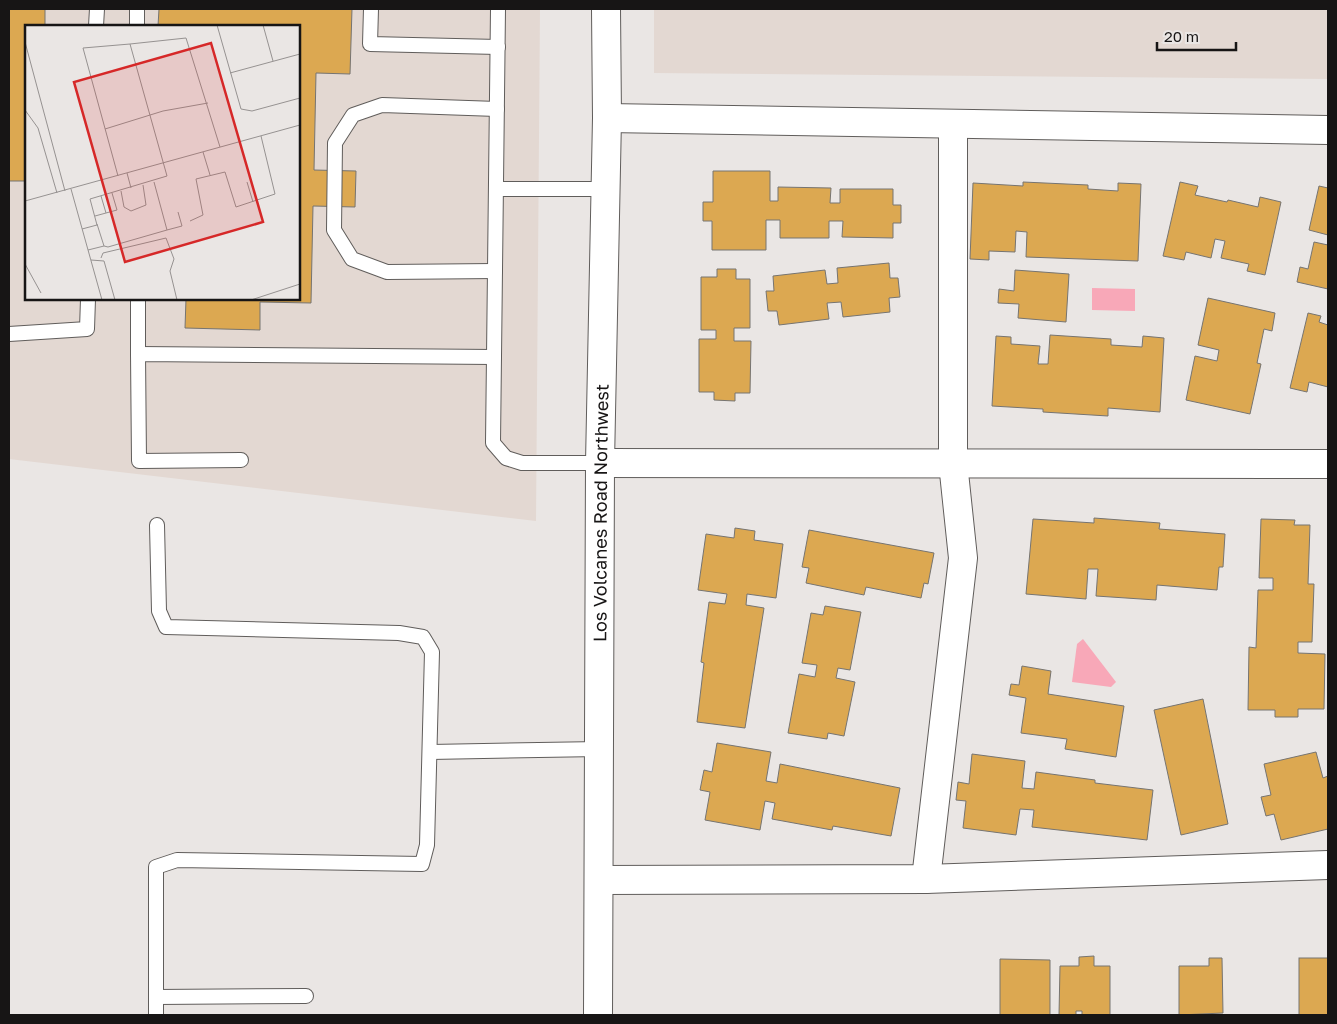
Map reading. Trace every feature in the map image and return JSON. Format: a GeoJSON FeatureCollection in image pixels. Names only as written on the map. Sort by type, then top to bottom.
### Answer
{"type":"FeatureCollection","features":[{"type":"Feature","properties":{"kind":"street","name":"Los Volcanes Road Northwest"},"geometry":{"type":"LineString","coordinates":[[598,1015],[600,880],[600,463],[607,118],[606,9]]}},
{"type":"Feature","properties":{"kind":"street"},"geometry":{"type":"LineString","coordinates":[[607,118],[1328,130]]}},
{"type":"Feature","properties":{"kind":"street"},"geometry":{"type":"LineString","coordinates":[[926,879],[963,558],[952,463],[953,125]]}},
{"type":"Feature","properties":{"kind":"street"},"geometry":{"type":"LineString","coordinates":[[600,463],[1328,464]]}},
{"type":"Feature","properties":{"kind":"street"},"geometry":{"type":"LineString","coordinates":[[600,880],[926,879],[1328,865]]}},
{"type":"Feature","properties":{"kind":"lane"},"geometry":{"type":"LineString","coordinates":[[96,25],[97,9]]}},
{"type":"Feature","properties":{"kind":"lane"},"geometry":{"type":"LineString","coordinates":[[137,9],[137,25]]}},
{"type":"Feature","properties":{"kind":"lane"},"geometry":{"type":"LineString","coordinates":[[371,9],[370,44],[498,47]]}},
{"type":"Feature","properties":{"kind":"lane"},"geometry":{"type":"LineString","coordinates":[[498,9],[493,443],[506,458],[522,463],[600,463]]}},
{"type":"Feature","properties":{"kind":"lane"},"geometry":{"type":"LineString","coordinates":[[495,271],[387,272],[352,259],[334,230],[335,143],[353,116],[382,105],[497,109]]}},
{"type":"Feature","properties":{"kind":"lane"},"geometry":{"type":"LineString","coordinates":[[496,189],[605,189]]}},
{"type":"Feature","properties":{"kind":"lane"},"geometry":{"type":"LineString","coordinates":[[9,334],[87,329],[88,300]]}},
{"type":"Feature","properties":{"kind":"lane"},"geometry":{"type":"LineString","coordinates":[[138,300],[139,460],[241,460]]}},
{"type":"Feature","properties":{"kind":"lane"},"geometry":{"type":"LineString","coordinates":[[138,354],[494,357]]}},
{"type":"Feature","properties":{"kind":"lane"},"geometry":{"type":"LineString","coordinates":[[156,1015],[156,867],[177,860],[422,864],[427,845],[432,652],[423,637],[399,633],[166,627],[159,611],[157,525]]}},
{"type":"Feature","properties":{"kind":"lane"},"geometry":{"type":"LineString","coordinates":[[430,752],[600,749]]}},
{"type":"Feature","properties":{"kind":"lane"},"geometry":{"type":"LineString","coordinates":[[156,997],[306,996]]}},
{"type":"Feature","properties":{"kind":"shaded area"},"geometry":{"type":"Polygon","coordinates":[[[9,9],[540,9],[536,521],[9,459],[9,9]]]}},
{"type":"Feature","properties":{"kind":"shaded area"},"geometry":{"type":"Polygon","coordinates":[[[654,9],[1328,9],[1328,79],[654,73],[654,9]]]}},
{"type":"Feature","properties":{"kind":"shaded area"},"geometry":{"type":"Polygon","coordinates":[[[1092,288],[1135,289],[1135,311],[1092,310],[1092,288]]]}},
{"type":"Feature","properties":{"kind":"shaded area"},"geometry":{"type":"Polygon","coordinates":[[[1083,639],[1116,682],[1111,687],[1072,682],[1077,644],[1083,639]]]}},
{"type":"Feature","properties":{"kind":"building"},"geometry":{"type":"Polygon","coordinates":[[[9,9],[45,9],[45,25],[25,25],[25,181],[9,181],[9,9]]]}},
{"type":"Feature","properties":{"kind":"building"},"geometry":{"type":"Polygon","coordinates":[[[159,9],[352,9],[350,74],[316,73],[314,170],[356,171],[355,207],[313,206],[311,303],[260,302],[260,330],[185,328],[186,300],[300,300],[300,25],[158,25],[159,9]]]}},
{"type":"Feature","properties":{"kind":"building"},"geometry":{"type":"Polygon","coordinates":[[[713,171],[770,171],[770,201],[778,201],[778,187],[831,188],[830,203],[840,203],[840,189],[893,189],[893,205],[901,205],[901,223],[893,223],[893,238],[842,237],[843,221],[829,221],[829,238],[780,238],[780,220],[766,220],[766,250],[712,250],[712,221],[703,221],[703,202],[713,202],[713,171]]]}},
{"type":"Feature","properties":{"kind":"building"},"geometry":{"type":"Polygon","coordinates":[[[1023,182],[1088,185],[1088,189],[1118,191],[1118,183],[1141,184],[1138,261],[1026,257],[1027,232],[1016,231],[1015,252],[989,251],[989,260],[970,259],[973,183],[1023,186],[1023,182]]]}},
{"type":"Feature","properties":{"kind":"building"},"geometry":{"type":"Polygon","coordinates":[[[1180,182],[1198,186],[1195,195],[1227,202],[1228,200],[1258,207],[1260,197],[1281,202],[1265,275],[1247,271],[1249,264],[1221,258],[1225,241],[1215,239],[1211,258],[1186,252],[1184,260],[1163,256],[1180,182]]]}},
{"type":"Feature","properties":{"kind":"building"},"geometry":{"type":"Polygon","coordinates":[[[1319,186],[1328,188],[1328,235],[1309,230],[1319,186]]]}},
{"type":"Feature","properties":{"kind":"building"},"geometry":{"type":"Polygon","coordinates":[[[1314,242],[1328,245],[1328,289],[1297,282],[1300,267],[1308,269],[1314,242]]]}},
{"type":"Feature","properties":{"kind":"building"},"geometry":{"type":"Polygon","coordinates":[[[889,263],[890,278],[898,278],[900,297],[889,298],[890,312],[843,317],[841,302],[827,303],[829,319],[779,325],[777,311],[768,311],[766,291],[774,291],[773,276],[825,270],[827,284],[838,283],[837,268],[889,263]]]}},
{"type":"Feature","properties":{"kind":"building"},"geometry":{"type":"Polygon","coordinates":[[[717,269],[736,269],[736,279],[750,279],[750,328],[734,328],[734,341],[751,341],[750,393],[735,393],[735,401],[714,400],[714,392],[699,392],[699,339],[716,339],[716,330],[701,330],[701,277],[717,277],[717,269]]]}},
{"type":"Feature","properties":{"kind":"building"},"geometry":{"type":"Polygon","coordinates":[[[1015,270],[1069,274],[1066,322],[1018,318],[1019,304],[998,303],[999,289],[1014,291],[1015,270]]]}},
{"type":"Feature","properties":{"kind":"building"},"geometry":{"type":"Polygon","coordinates":[[[1208,298],[1275,313],[1272,331],[1264,329],[1257,363],[1261,364],[1250,414],[1186,400],[1195,356],[1217,361],[1219,350],[1198,345],[1208,298]]]}},
{"type":"Feature","properties":{"kind":"building"},"geometry":{"type":"Polygon","coordinates":[[[1308,313],[1321,316],[1319,322],[1328,325],[1328,387],[1309,382],[1307,392],[1290,388],[1308,313]]]}},
{"type":"Feature","properties":{"kind":"building"},"geometry":{"type":"Polygon","coordinates":[[[1050,335],[1111,339],[1111,345],[1142,347],[1143,336],[1164,338],[1160,412],[1108,408],[1108,416],[1043,412],[1043,409],[992,406],[996,336],[1011,337],[1011,344],[1040,346],[1038,364],[1048,364],[1050,335]]]}},
{"type":"Feature","properties":{"kind":"building"},"geometry":{"type":"Polygon","coordinates":[[[1094,518],[1160,523],[1159,529],[1225,534],[1223,567],[1219,567],[1217,590],[1157,585],[1156,600],[1096,596],[1098,569],[1088,569],[1086,599],[1026,594],[1033,519],[1094,523],[1094,518]]]}},
{"type":"Feature","properties":{"kind":"building"},"geometry":{"type":"Polygon","coordinates":[[[1261,519],[1295,520],[1294,525],[1310,525],[1308,584],[1314,584],[1312,642],[1298,642],[1298,653],[1325,654],[1324,709],[1298,709],[1298,717],[1275,717],[1275,710],[1248,710],[1249,647],[1256,648],[1258,590],[1273,590],[1273,578],[1259,578],[1261,519]]]}},
{"type":"Feature","properties":{"kind":"building"},"geometry":{"type":"Polygon","coordinates":[[[735,528],[755,531],[754,540],[783,544],[776,598],[747,594],[746,605],[764,608],[745,728],[697,722],[704,663],[701,662],[709,602],[725,604],[727,594],[698,590],[706,534],[734,538],[735,528]]]}},
{"type":"Feature","properties":{"kind":"building"},"geometry":{"type":"Polygon","coordinates":[[[809,530],[934,553],[928,584],[924,583],[921,598],[866,587],[864,595],[806,583],[809,568],[802,567],[809,530]]]}},
{"type":"Feature","properties":{"kind":"building"},"geometry":{"type":"Polygon","coordinates":[[[825,606],[861,612],[850,670],[838,668],[836,678],[855,682],[844,736],[828,733],[827,739],[788,733],[799,674],[815,677],[817,665],[802,663],[811,613],[823,615],[825,606]]]}},
{"type":"Feature","properties":{"kind":"building"},"geometry":{"type":"Polygon","coordinates":[[[1022,666],[1051,671],[1048,694],[1124,706],[1116,757],[1065,749],[1067,739],[1021,733],[1026,698],[1009,695],[1011,684],[1019,685],[1022,666]]]}},
{"type":"Feature","properties":{"kind":"building"},"geometry":{"type":"Polygon","coordinates":[[[1203,699],[1228,824],[1181,835],[1154,710],[1203,699]]]}},
{"type":"Feature","properties":{"kind":"building"},"geometry":{"type":"Polygon","coordinates":[[[717,743],[771,752],[766,781],[777,783],[780,764],[900,788],[891,836],[833,826],[832,830],[772,819],[775,803],[765,801],[760,830],[705,820],[710,792],[700,790],[704,770],[712,772],[717,743]]]}},
{"type":"Feature","properties":{"kind":"building"},"geometry":{"type":"Polygon","coordinates":[[[1316,752],[1323,778],[1328,776],[1328,829],[1281,840],[1274,814],[1266,816],[1261,797],[1271,795],[1264,764],[1316,752]]]}},
{"type":"Feature","properties":{"kind":"building"},"geometry":{"type":"Polygon","coordinates":[[[972,754],[1025,761],[1022,788],[1034,789],[1036,772],[1095,780],[1095,783],[1153,790],[1147,840],[1032,827],[1034,810],[1020,809],[1016,835],[963,828],[966,801],[956,800],[958,782],[969,784],[972,754]]]}},
{"type":"Feature","properties":{"kind":"building"},"geometry":{"type":"Polygon","coordinates":[[[1094,956],[1094,966],[1110,966],[1110,1015],[1082,1015],[1082,1011],[1076,1011],[1076,1015],[1059,1015],[1060,966],[1079,966],[1079,957],[1094,956]]]}},
{"type":"Feature","properties":{"kind":"building"},"geometry":{"type":"Polygon","coordinates":[[[1209,958],[1222,958],[1223,1013],[1179,1015],[1179,966],[1209,966],[1209,958]]]}},
{"type":"Feature","properties":{"kind":"building"},"geometry":{"type":"Polygon","coordinates":[[[1299,958],[1328,958],[1328,1015],[1299,1015],[1299,958]]]}},
{"type":"Feature","properties":{"kind":"building"},"geometry":{"type":"Polygon","coordinates":[[[1000,959],[1050,960],[1050,1015],[1000,1015],[1000,959]]]}}]}
